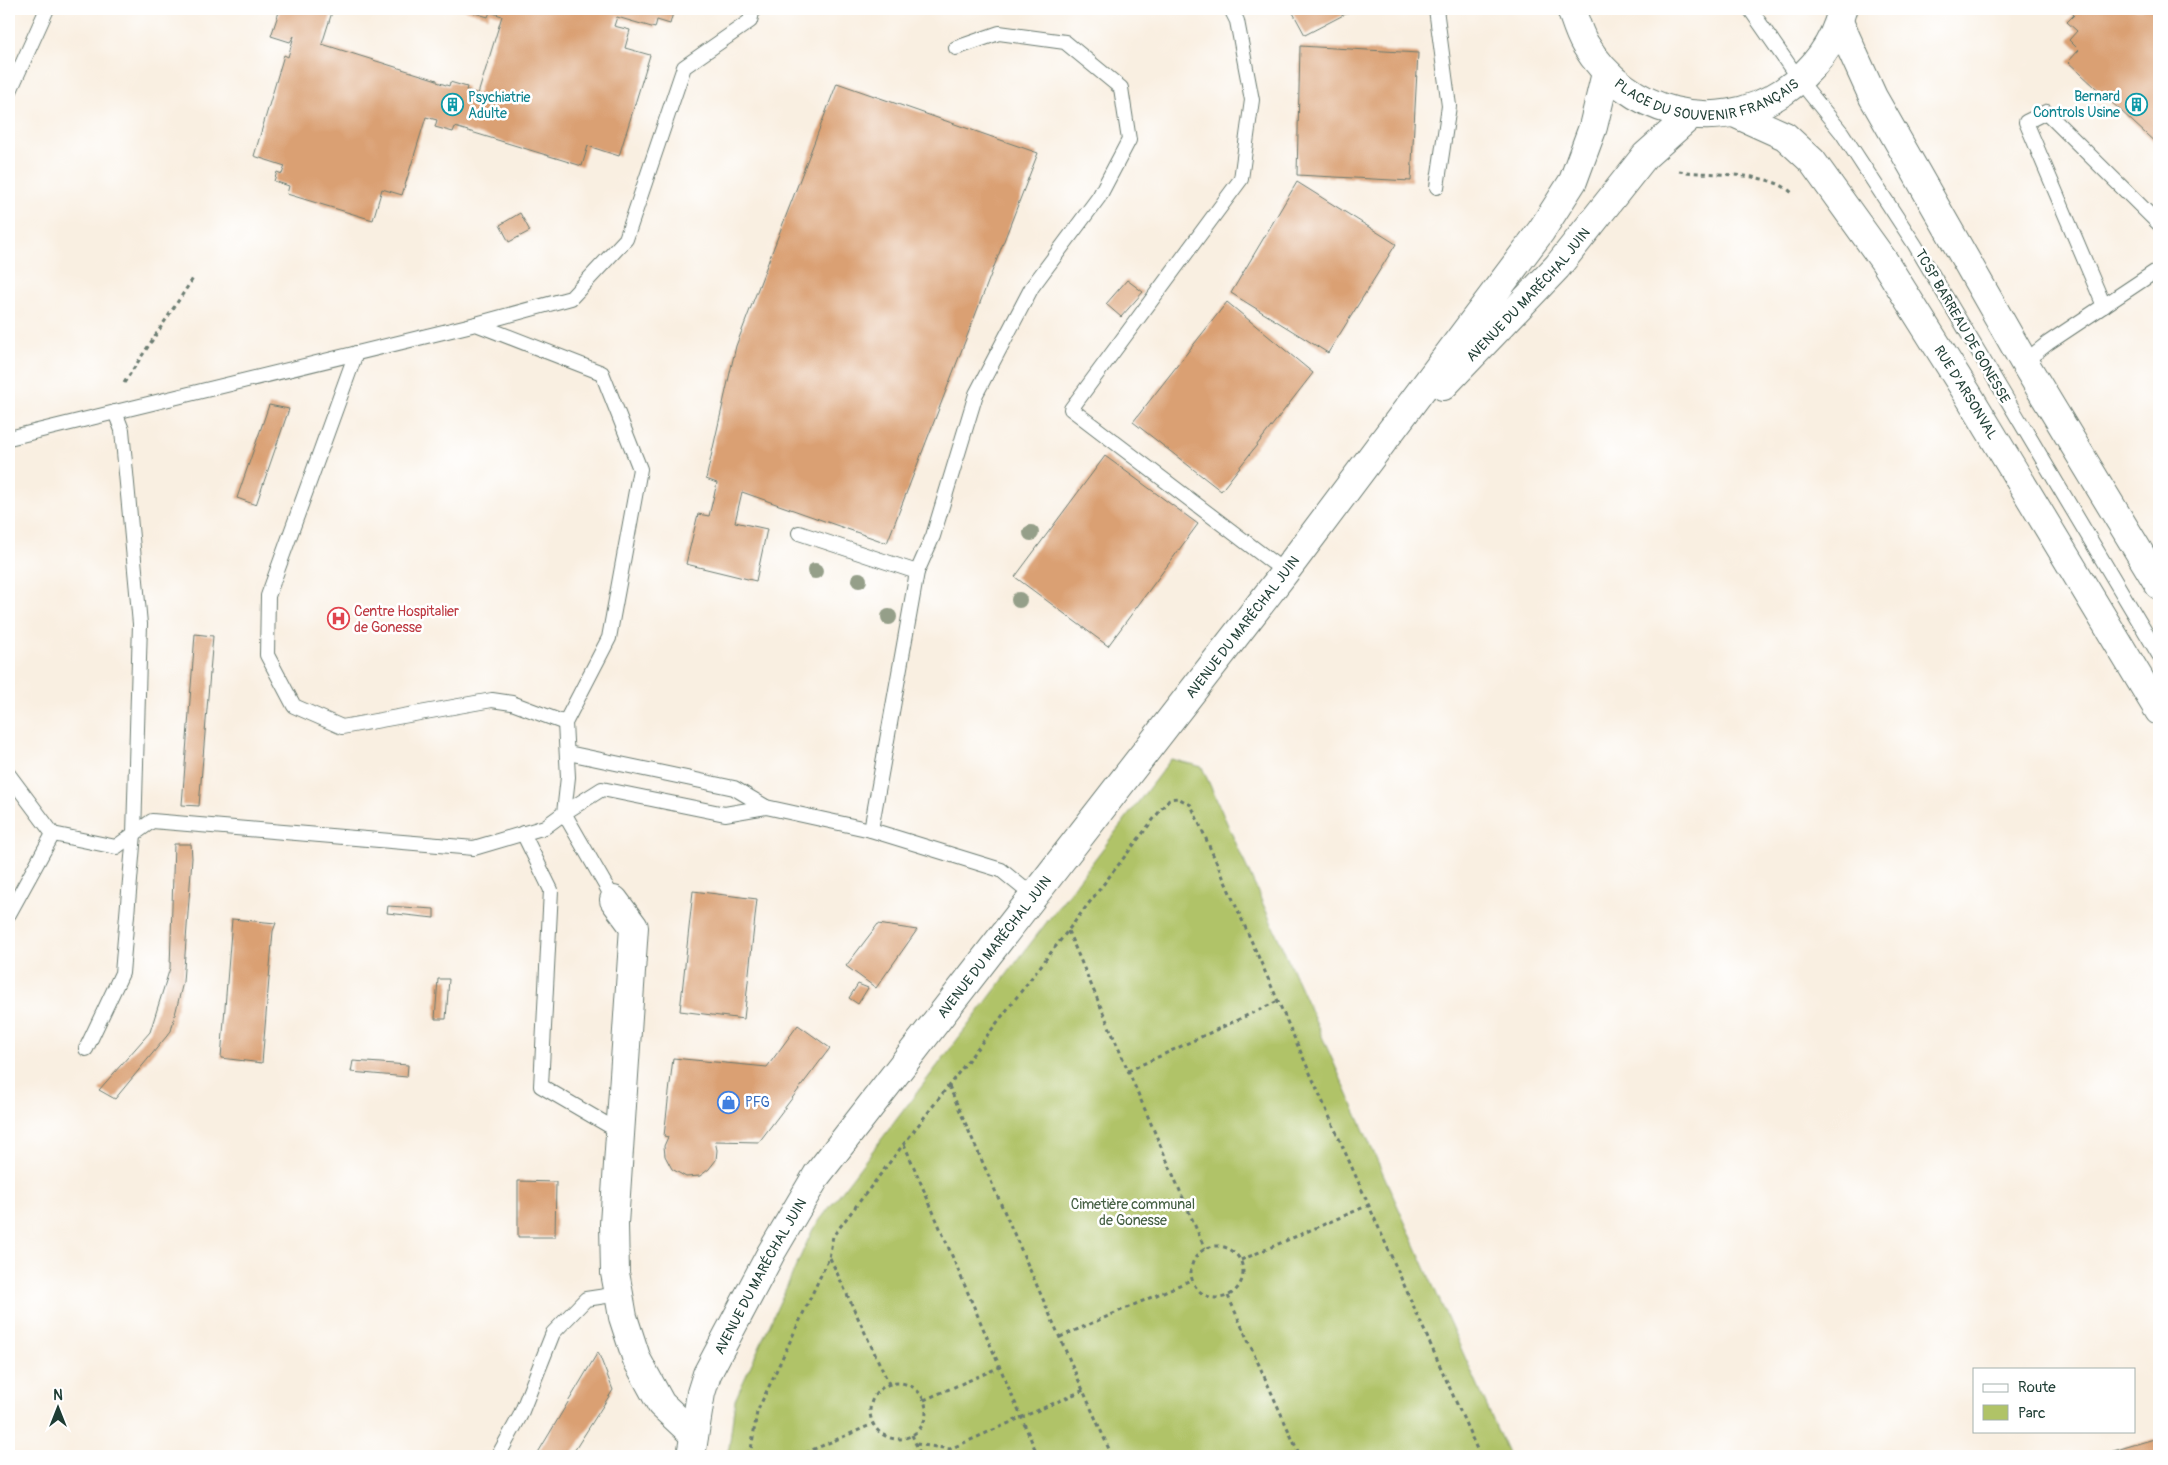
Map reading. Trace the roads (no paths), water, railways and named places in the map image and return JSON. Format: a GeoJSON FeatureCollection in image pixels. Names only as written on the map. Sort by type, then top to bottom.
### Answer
{"type":"FeatureCollection","features":[{"type":"Feature","properties":{"kind":"street","name":"PLACE DU SOUVENIR FRANÇAIS"},"geometry":{"type":"LineString","coordinates":[[1572,9],[1585,44],[1606,72],[1631,93],[1660,108],[1691,115],[1713,116],[1734,113],[1769,102],[1800,81],[1823,54],[1841,15]]}},
{"type":"Feature","properties":{"kind":"street"},"geometry":{"type":"LineString","coordinates":[[1841,15],[1873,97],[2024,362],[2159,586]]}},
{"type":"Feature","properties":{"kind":"street","name":"AVENUE DU MARÉCHAL JUIN"},"geometry":{"type":"LineString","coordinates":[[692,1446],[701,1393],[707,1374],[771,1252],[817,1175],[1285,572],[1541,231],[1574,181],[1593,127],[1606,72]]}},
{"type":"Feature","properties":{"kind":"street","name":"RUE D'ARSONVAL"},"geometry":{"type":"LineString","coordinates":[[1734,113],[1785,136],[1812,161],[1884,261],[1967,393],[2159,711]]}},
{"type":"Feature","properties":{"kind":"street","name":"AVENUE DU MARÉCHAL JUIN"},"geometry":{"type":"LineString","coordinates":[[1361,472],[1557,267],[1645,156],[1691,115]]}},
{"type":"Feature","properties":{"kind":"street"},"geometry":{"type":"LineString","coordinates":[[614,900],[634,927],[614,1224],[615,1273],[623,1317],[637,1360],[661,1404],[692,1446]]}},
{"type":"Feature","properties":{"kind":"lane"},"geometry":{"type":"LineString","coordinates":[[9,93],[47,9]]}},
{"type":"Feature","properties":{"kind":"lane"},"geometry":{"type":"LineString","coordinates":[[9,438],[356,354],[572,298],[626,239],[684,67],[750,21],[753,9]]}},
{"type":"Feature","properties":{"kind":"lane"},"geometry":{"type":"LineString","coordinates":[[1231,9],[1237,22],[1252,100],[1240,180],[1070,409],[1285,572]]}},
{"type":"Feature","properties":{"kind":"lane"},"geometry":{"type":"LineString","coordinates":[[1436,9],[1449,106],[1438,187]]}},
{"type":"Feature","properties":{"kind":"lane","name":"TCSP BARREAU DE GONESSE"},"geometry":{"type":"LineString","coordinates":[[1750,9],[1800,81],[1842,132],[1915,245],[2159,655]]}},
{"type":"Feature","properties":{"kind":"lane"},"geometry":{"type":"LineString","coordinates":[[871,830],[916,572],[933,536],[976,394],[1032,287],[1099,197],[1129,140],[1121,88],[1065,42],[999,33],[956,48]]}},
{"type":"Feature","properties":{"kind":"lane"},"geometry":{"type":"LineString","coordinates":[[2104,306],[2026,122],[2046,112],[2159,224]]}},
{"type":"Feature","properties":{"kind":"lane"},"geometry":{"type":"LineString","coordinates":[[2024,362],[2048,343],[2159,269]]}},
{"type":"Feature","properties":{"kind":"lane"},"geometry":{"type":"LineString","coordinates":[[476,324],[602,373],[640,469],[609,638],[565,723],[568,778],[564,813],[614,900]]}},
{"type":"Feature","properties":{"kind":"lane"},"geometry":{"type":"LineString","coordinates":[[356,354],[268,596],[267,654],[294,706],[342,727],[492,700],[512,703],[565,723]]}},
{"type":"Feature","properties":{"kind":"lane"},"geometry":{"type":"LineString","coordinates":[[86,1049],[122,973],[134,834],[140,624],[122,430],[115,412]]}},
{"type":"Feature","properties":{"kind":"lane"},"geometry":{"type":"LineString","coordinates":[[799,533],[916,572]]}},
{"type":"Feature","properties":{"kind":"lane"},"geometry":{"type":"LineString","coordinates":[[568,752],[734,788],[766,807],[871,830],[1001,870],[1033,896]]}},
{"type":"Feature","properties":{"kind":"lane"},"geometry":{"type":"LineString","coordinates":[[9,775],[53,834],[116,847],[152,821],[474,848],[544,827],[602,789],[726,814],[766,807]]}},
{"type":"Feature","properties":{"kind":"lane"},"geometry":{"type":"LineString","coordinates":[[523,833],[551,890],[541,1086],[620,1132]]}},
{"type":"Feature","properties":{"kind":"lane"},"geometry":{"type":"LineString","coordinates":[[9,914],[53,834]]}},
{"type":"Feature","properties":{"kind":"lane"},"geometry":{"type":"LineString","coordinates":[[498,1456],[520,1416],[553,1333],[586,1300],[619,1294]]}},
{"type":"Feature","properties":{"kind":"place","name":"Bernard Controls Usine"},"geometry":{"type":"Point","coordinates":[2136,104]}},
{"type":"Feature","properties":{"kind":"place","name":"Psychiatrie Adulte"},"geometry":{"type":"Point","coordinates":[452,105]}},
{"type":"Feature","properties":{"kind":"place","name":"Centre Hospitalier de Gonesse"},"geometry":{"type":"Point","coordinates":[338,619]}},
{"type":"Feature","properties":{"kind":"place","name":"PFG"},"geometry":{"type":"Point","coordinates":[729,1102]}},
{"type":"Feature","properties":{"kind":"park label","name":"Cimetière communal de Gonesse"},"geometry":{"type":"Point","coordinates":[1133,1212]}}]}
